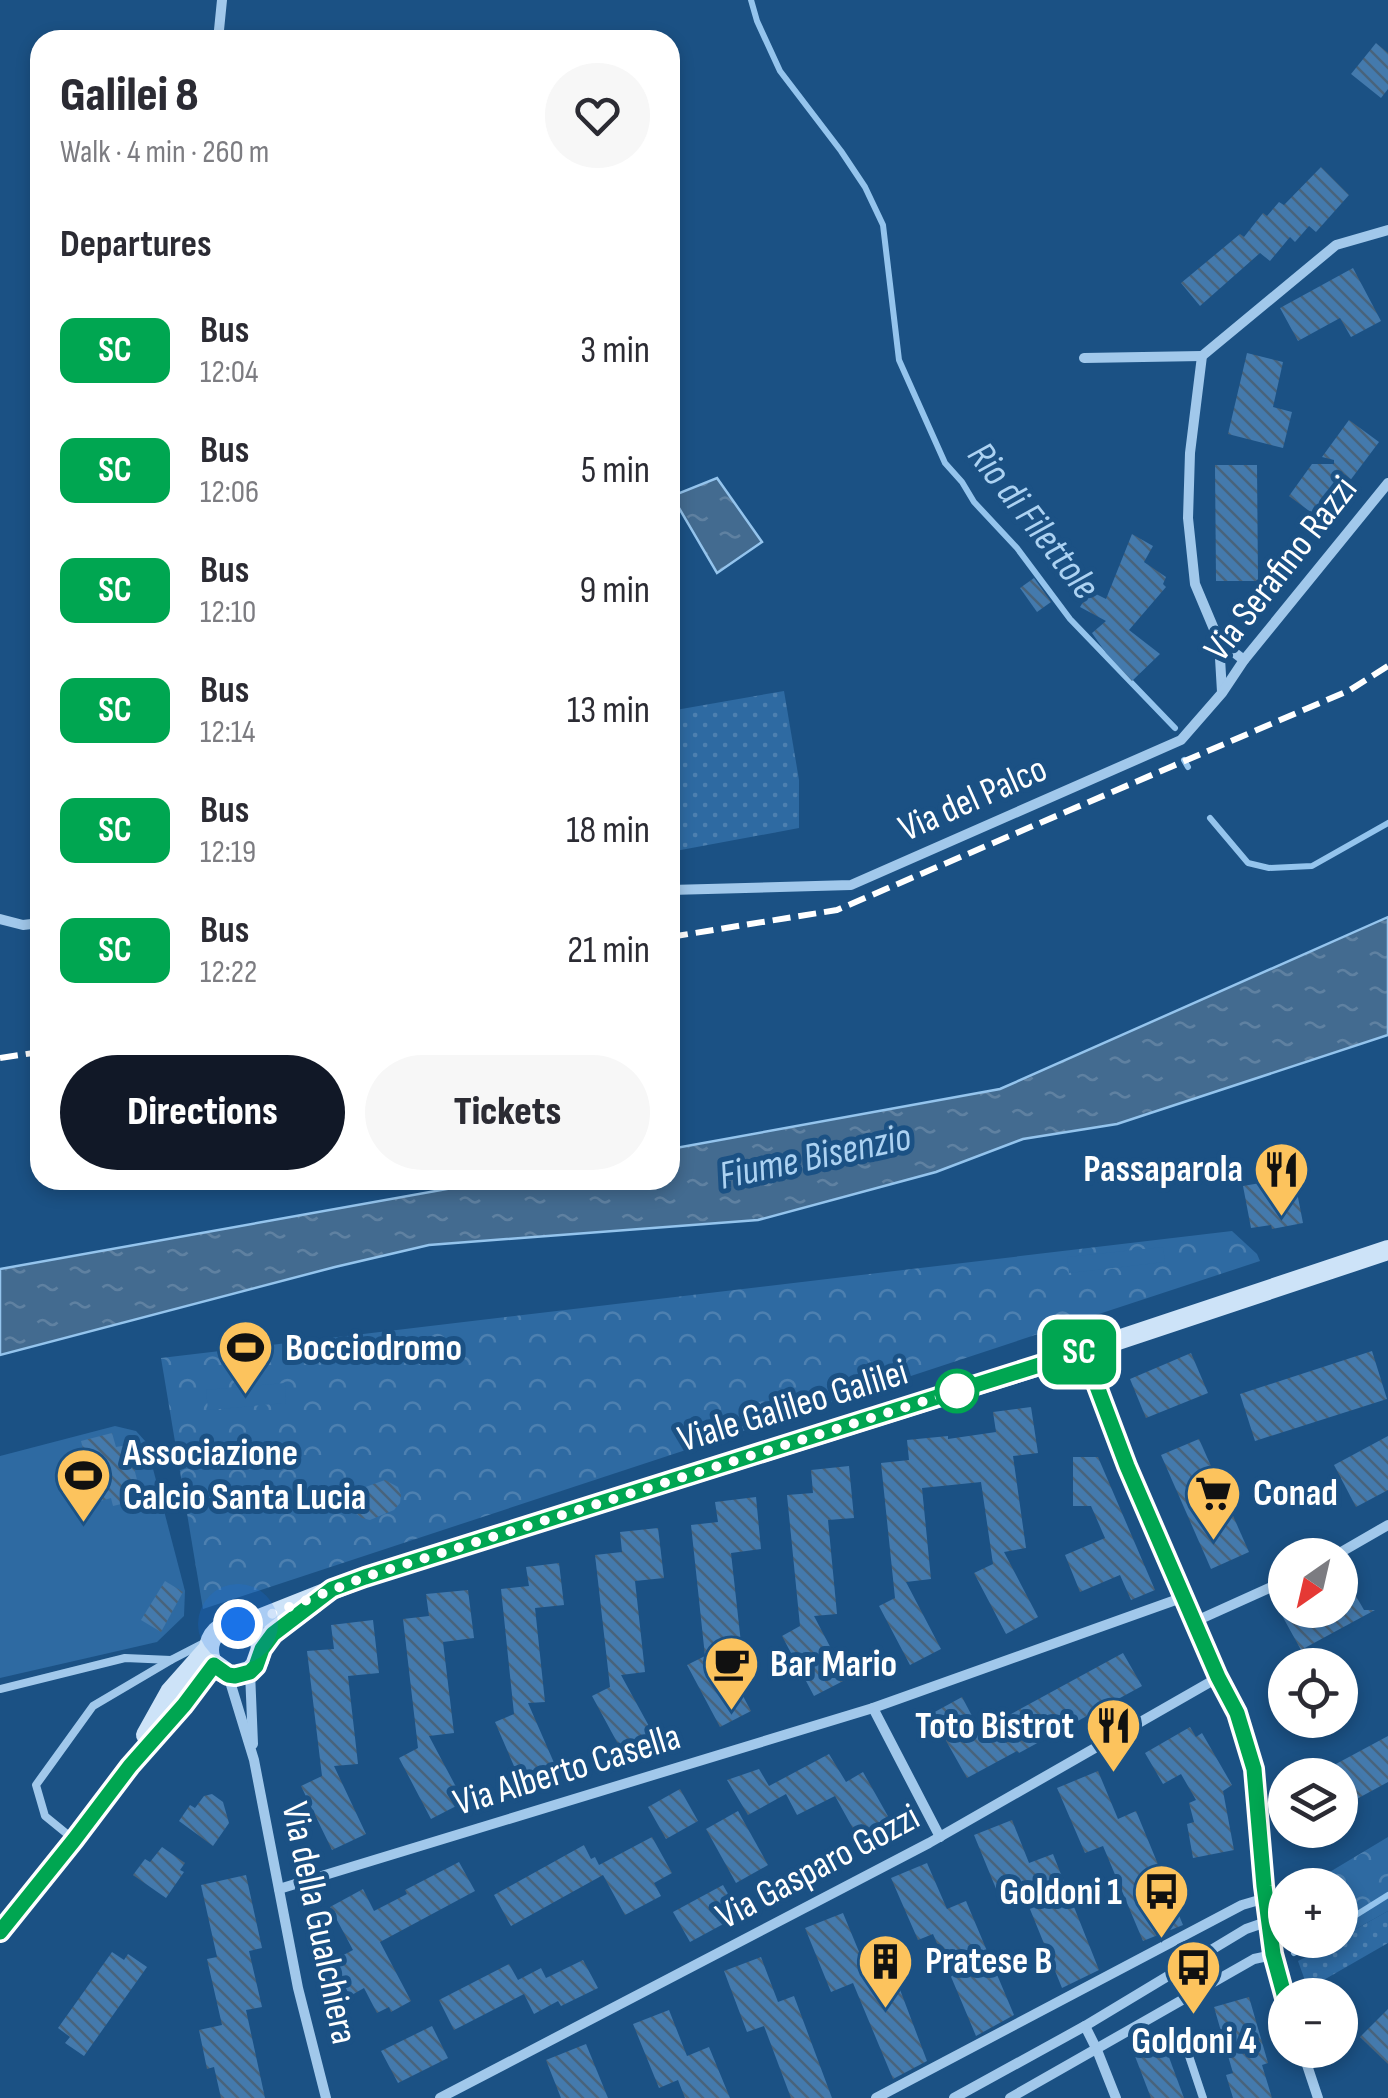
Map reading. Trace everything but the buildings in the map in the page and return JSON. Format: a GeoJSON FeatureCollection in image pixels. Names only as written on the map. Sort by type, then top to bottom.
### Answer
{"type":"FeatureCollection","features":[{"type":"Feature","properties":{"kind":"main road","name":"Viale Galileo Galilei"},"geometry":{"type":"LineString","coordinates":[[0,1932],[130,1766],[170,1692],[215,1657],[223,1626],[259,1619],[383,1571],[1087,1350],[1388,1250]]}},
{"type":"Feature","properties":{"kind":"main road","name":"Viale Galileo Galilei"},"geometry":{"type":"LineString","coordinates":[[250,1672],[273,1634],[332,1589]]}},
{"type":"Feature","properties":{"kind":"main road"},"geometry":{"type":"LineString","coordinates":[[238,1624],[252,1629],[262,1649]]}},
{"type":"Feature","properties":{"kind":"main road"},"geometry":{"type":"LineString","coordinates":[[215,1657],[235,1676],[250,1672]]}},
{"type":"Feature","properties":{"kind":"street"},"geometry":{"type":"LineString","coordinates":[[219,30],[222,0]]}},
{"type":"Feature","properties":{"kind":"street"},"geometry":{"type":"LineString","coordinates":[[1084,358],[1202,356],[1336,245],[1388,230]]}},
{"type":"Feature","properties":{"kind":"street"},"geometry":{"type":"LineString","coordinates":[[1202,356],[1190,453],[1188,518],[1195,584],[1219,642],[1222,693]]}},
{"type":"Feature","properties":{"kind":"street","name":"Via Serafino Razzi"},"geometry":{"type":"LineString","coordinates":[[1222,693],[1244,660],[1388,483]]}},
{"type":"Feature","properties":{"kind":"street"},"geometry":{"type":"LineString","coordinates":[[1219,642],[1244,660]]}},
{"type":"Feature","properties":{"kind":"street","name":"Via del Palco"},"geometry":{"type":"LineString","coordinates":[[680,890],[852,886],[1181,740],[1222,693]]}},
{"type":"Feature","properties":{"kind":"street"},"geometry":{"type":"LineString","coordinates":[[0,919],[30,924]]}},
{"type":"Feature","properties":{"kind":"street"},"geometry":{"type":"LineString","coordinates":[[1087,1350],[1127,1466],[1237,1713],[1254,1769],[1268,1913]]}},
{"type":"Feature","properties":{"kind":"street"},"geometry":{"type":"LineString","coordinates":[[1358,1542],[1388,1525]]}},
{"type":"Feature","properties":{"kind":"street"},"geometry":{"type":"LineString","coordinates":[[1196,1621],[1268,1589]]}},
{"type":"Feature","properties":{"kind":"street","name":"Via Alberto Casella"},"geometry":{"type":"LineString","coordinates":[[279,1890],[873,1708],[1184,1597]]}},
{"type":"Feature","properties":{"kind":"street","name":"Via della Gualchiera"},"geometry":{"type":"LineString","coordinates":[[215,1657],[254,1760]]}},
{"type":"Feature","properties":{"kind":"street","name":"Via della Gualchiera"},"geometry":{"type":"LineString","coordinates":[[250,1672],[254,1760],[298,1988],[326,2098]]}},
{"type":"Feature","properties":{"kind":"street","name":"Via Gasparo Gozzi"},"geometry":{"type":"LineString","coordinates":[[440,2098],[940,1837],[1218,1677]]}},
{"type":"Feature","properties":{"kind":"street"},"geometry":{"type":"LineString","coordinates":[[873,1708],[940,1837]]}},
{"type":"Feature","properties":{"kind":"street"},"geometry":{"type":"LineString","coordinates":[[876,2098],[1242,1905],[1266,1898]]}},
{"type":"Feature","properties":{"kind":"street"},"geometry":{"type":"LineString","coordinates":[[954,2098],[1085,2026],[1246,1929],[1268,1921]]}},
{"type":"Feature","properties":{"kind":"street"},"geometry":{"type":"LineString","coordinates":[[1010,2098],[1254,1959],[1268,1955]]}},
{"type":"Feature","properties":{"kind":"street"},"geometry":{"type":"LineString","coordinates":[[1085,2026],[1116,2098]]}},
{"type":"Feature","properties":{"kind":"street"},"geometry":{"type":"LineString","coordinates":[[1308,2068],[1318,2098]]}},
{"type":"Feature","properties":{"kind":"lane"},"geometry":{"type":"LineString","coordinates":[[0,1689],[125,1658],[215,1657]]}},
{"type":"Feature","properties":{"kind":"lane"},"geometry":{"type":"LineString","coordinates":[[74,1840],[44,1816],[36,1785],[92,1706],[171,1660]]}},
{"type":"Feature","properties":{"kind":"lane"},"geometry":{"type":"LineString","coordinates":[[1186,2047],[1202,2098]]}},
{"type":"Feature","properties":{"kind":"green space"},"geometry":{"type":"Polygon","coordinates":[[[784,691],[799,780],[799,828],[680,850],[680,709],[784,691]]]}},
{"type":"Feature","properties":{"kind":"green space"},"geometry":{"type":"Polygon","coordinates":[[[1232,1231],[1260,1261],[203,1609],[161,1358],[1232,1231]]]}},
{"type":"Feature","properties":{"kind":"green space"},"geometry":{"type":"Polygon","coordinates":[[[1163,1247],[1165,1262],[1069,1273],[1067,1257],[1163,1247]]]}},
{"type":"Feature","properties":{"kind":"green space","name":"Bocciodromo"},"geometry":{"type":"Polygon","coordinates":[[[285,1383],[286,1403],[208,1410],[206,1390],[285,1383]]]}},
{"type":"Feature","properties":{"kind":"green space","name":"Associazione Calcio Santa Lucia"},"geometry":{"type":"Polygon","coordinates":[[[115,1426],[136,1431],[146,1442],[185,1591],[184,1616],[157,1642],[0,1678],[0,1456],[115,1426]]]}},
{"type":"Feature","properties":{"kind":"green space"},"geometry":{"type":"Polygon","coordinates":[[[1388,1837],[1388,1911],[1358,1928],[1358,1868],[1336,1868],[1388,1837]]]}},
{"type":"Feature","properties":{"kind":"green space"},"geometry":{"type":"Polygon","coordinates":[[[1388,1911],[1388,1943],[1327,1978],[1304,1978],[1298,1961],[1304,1958],[1358,1958],[1358,1928],[1388,1911]]]}},
{"type":"Feature","properties":{"kind":"water"},"geometry":{"type":"Polygon","coordinates":[[[717,478],[762,542],[717,573],[680,510],[680,493],[717,478]]]}},
{"type":"Feature","properties":{"kind":"water","name":"Fiume Bisenzio"},"geometry":{"type":"Polygon","coordinates":[[[1388,917],[1388,1035],[1117,1124],[1023,1139],[936,1172],[758,1220],[429,1245],[0,1355],[0,1269],[441,1190],[680,1190],[680,1147],[1000,1089],[1388,917]]]}},
{"type":"Feature","properties":{"kind":"waterway","name":"Rio di Filettole"},"geometry":{"type":"LineString","coordinates":[[751,0],[780,71],[841,151],[865,187],[883,225],[899,360],[945,463],[974,502],[1017,548],[1070,619],[1175,728]]}},
{"type":"Feature","properties":{"kind":"waterway","name":"Rio di Filettole"},"geometry":{"type":"LineString","coordinates":[[1184,760],[1188,767]]}},
{"type":"Feature","properties":{"kind":"waterway","name":"Rio di Filettole"},"geometry":{"type":"LineString","coordinates":[[1210,818],[1248,863],[1269,868],[1312,866],[1388,823]]}},
{"type":"Feature","properties":{"kind":"waterway"},"geometry":{"type":"LineString","coordinates":[[1358,1914],[1388,1895]]}},
{"type":"Feature","properties":{"kind":"railway"},"geometry":{"type":"LineString","coordinates":[[680,935],[837,910],[1350,690],[1388,666]]}},
{"type":"Feature","properties":{"kind":"railway"},"geometry":{"type":"LineString","coordinates":[[0,1058],[30,1054]]}},
{"type":"Feature","properties":{"kind":"bus line","name":"SC"},"geometry":{"type":"LineString","coordinates":[[0,1932],[214,1665],[228,1675],[250,1672],[273,1634],[332,1589],[1087,1350],[1127,1466],[1237,1713],[1254,1769],[1264,1886],[1280,1978]]}},
{"type":"Feature","properties":{"kind":"place","name":"Passaparola"},"geometry":{"type":"Point","coordinates":[1282,1218]}},
{"type":"Feature","properties":{"kind":"place","name":"Bocciodromo"},"geometry":{"type":"Point","coordinates":[246,1397]}},
{"type":"Feature","properties":{"kind":"place","name":"Associazione Calcio Santa Lucia"},"geometry":{"type":"Point","coordinates":[84,1524]}},
{"type":"Feature","properties":{"kind":"place","name":"Conad"},"geometry":{"type":"Point","coordinates":[1214,1542]}},
{"type":"Feature","properties":{"kind":"place","name":"Bar Mario"},"geometry":{"type":"Point","coordinates":[731,1713]}},
{"type":"Feature","properties":{"kind":"place","name":"Toto Bistrot"},"geometry":{"type":"Point","coordinates":[1113,1775]}},
{"type":"Feature","properties":{"kind":"place","name":"Goldoni 1"},"geometry":{"type":"Point","coordinates":[1161,1941]}},
{"type":"Feature","properties":{"kind":"place","name":"Pratese B"},"geometry":{"type":"Point","coordinates":[886,2010]}},
{"type":"Feature","properties":{"kind":"place","name":"Goldoni 4"},"geometry":{"type":"Point","coordinates":[1194,2017]}},
{"type":"Feature","properties":{"kind":"route"},"geometry":{"type":"LineString","coordinates":[[238,1624],[365,1577],[957,1391]]}}]}
